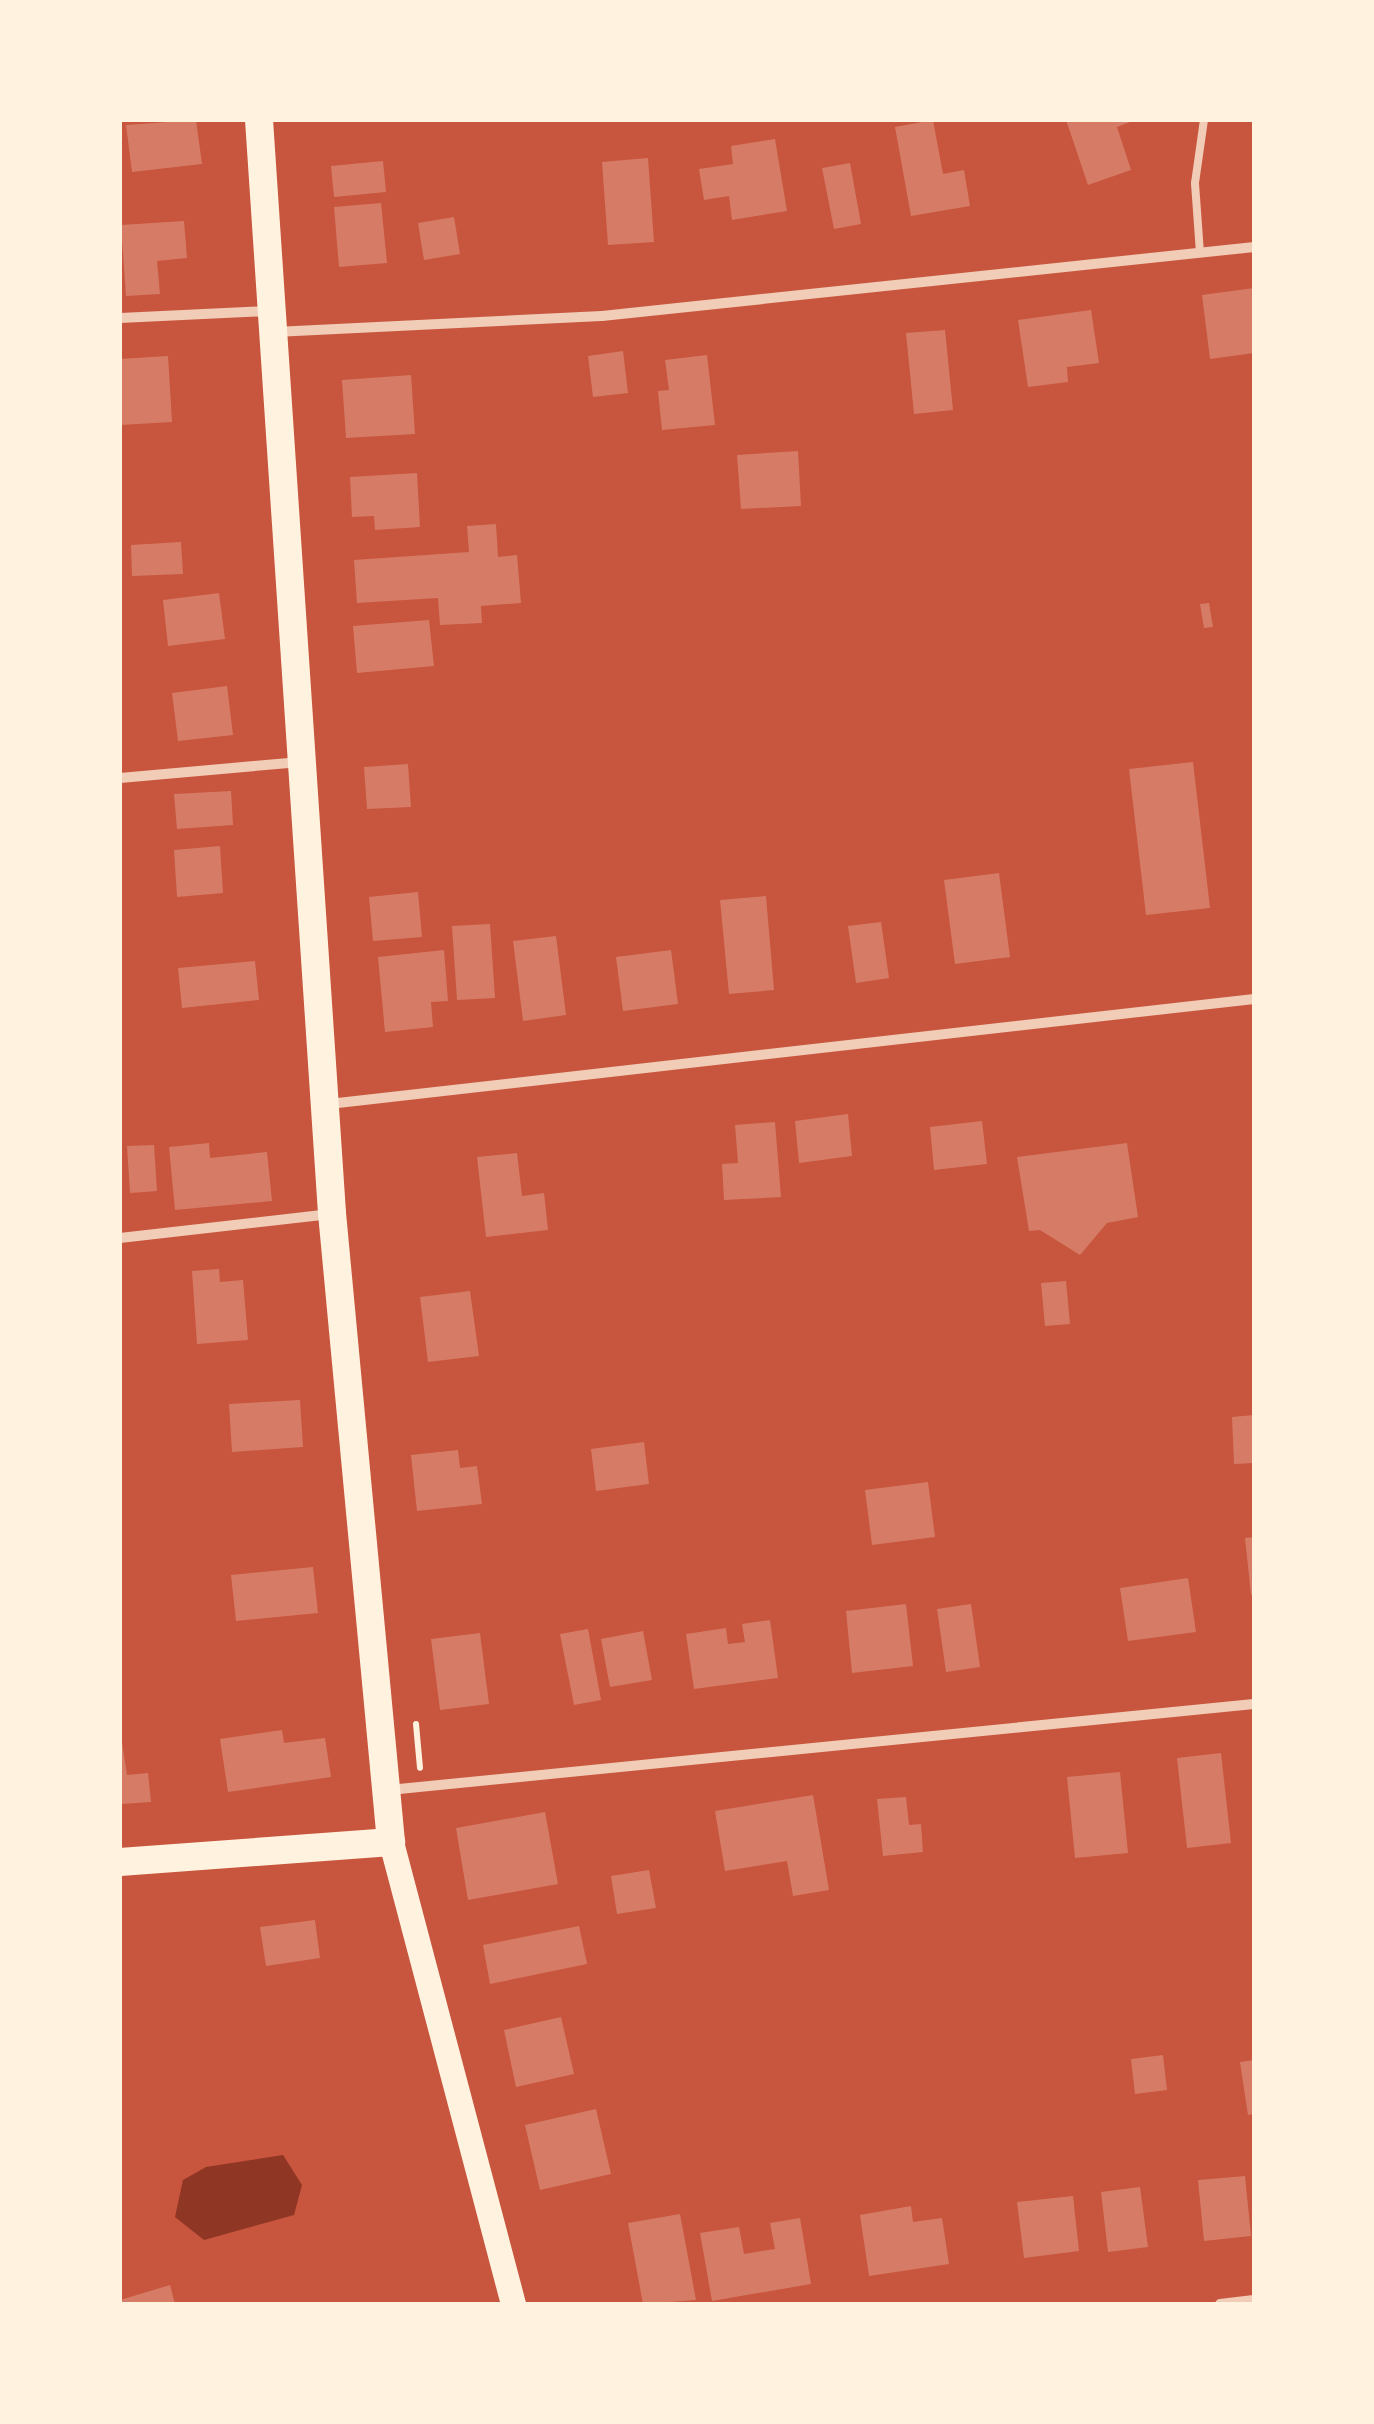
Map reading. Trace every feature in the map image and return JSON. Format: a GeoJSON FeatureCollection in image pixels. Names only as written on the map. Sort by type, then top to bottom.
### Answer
{"type":"FeatureCollection","features":[{"type":"Feature","properties":{"kind":"highway"},"geometry":{"type":"LineString","coordinates":[[120,1862],[391,1842],[332,1214],[306,761],[259,120]]}},
{"type":"Feature","properties":{"kind":"main road"},"geometry":{"type":"LineString","coordinates":[[391,1842],[513,2304]]}},
{"type":"Feature","properties":{"kind":"street"},"geometry":{"type":"LineString","coordinates":[[120,318],[273,321],[602,316],[1254,247]]}},
{"type":"Feature","properties":{"kind":"street"},"geometry":{"type":"LineString","coordinates":[[120,778],[306,761]]}},
{"type":"Feature","properties":{"kind":"street"},"geometry":{"type":"LineString","coordinates":[[328,1104],[1254,998]]}},
{"type":"Feature","properties":{"kind":"street"},"geometry":{"type":"LineString","coordinates":[[120,1238],[332,1214]]}},
{"type":"Feature","properties":{"kind":"street"},"geometry":{"type":"LineString","coordinates":[[386,1790],[1254,1704]]}},
{"type":"Feature","properties":{"kind":"street"},"geometry":{"type":"LineString","coordinates":[[1220,2304],[1254,2300]]}},
{"type":"Feature","properties":{"kind":"lane"},"geometry":{"type":"LineString","coordinates":[[1200,253],[1196,183],[1204,120]]}},
{"type":"Feature","properties":{"kind":"path"},"geometry":{"type":"LineString","coordinates":[[416,1724],[422,1787]]}},
{"type":"Feature","properties":{"kind":"shaded area"},"geometry":{"type":"Polygon","coordinates":[[[283,2155],[302,2185],[294,2215],[204,2240],[175,2217],[183,2180],[206,2167],[283,2155]]]}},
{"type":"Feature","properties":{"kind":"building"},"geometry":{"type":"Polygon","coordinates":[[[196,120],[202,164],[132,172],[126,125],[196,120]]]}},
{"type":"Feature","properties":{"kind":"building"},"geometry":{"type":"Polygon","coordinates":[[[933,120],[943,174],[964,170],[970,206],[911,216],[895,127],[933,120]]]}},
{"type":"Feature","properties":{"kind":"building"},"geometry":{"type":"Polygon","coordinates":[[[1066,120],[1135,120],[1117,127],[1131,170],[1088,185],[1066,120]]]}},
{"type":"Feature","properties":{"kind":"building"},"geometry":{"type":"Polygon","coordinates":[[[775,139],[787,211],[732,220],[729,196],[704,200],[699,169],[733,164],[731,146],[775,139]]]}},
{"type":"Feature","properties":{"kind":"building"},"geometry":{"type":"Polygon","coordinates":[[[648,158],[654,242],[608,245],[602,162],[648,158]]]}},
{"type":"Feature","properties":{"kind":"building"},"geometry":{"type":"Polygon","coordinates":[[[383,161],[386,192],[334,197],[331,166],[383,161]]]}},
{"type":"Feature","properties":{"kind":"building"},"geometry":{"type":"Polygon","coordinates":[[[850,163],[861,224],[834,229],[822,168],[850,163]]]}},
{"type":"Feature","properties":{"kind":"building"},"geometry":{"type":"Polygon","coordinates":[[[381,203],[387,263],[339,267],[334,207],[381,203]]]}},
{"type":"Feature","properties":{"kind":"building"},"geometry":{"type":"Polygon","coordinates":[[[454,217],[460,254],[424,260],[418,223],[454,217]]]}},
{"type":"Feature","properties":{"kind":"building"},"geometry":{"type":"Polygon","coordinates":[[[184,221],[187,258],[157,261],[160,294],[126,296],[121,225],[184,221]]]}},
{"type":"Feature","properties":{"kind":"building"},"geometry":{"type":"Polygon","coordinates":[[[1254,288],[1254,353],[1210,359],[1202,295],[1254,288]]]}},
{"type":"Feature","properties":{"kind":"building"},"geometry":{"type":"Polygon","coordinates":[[[1091,310],[1099,363],[1067,367],[1068,382],[1028,387],[1018,320],[1091,310]]]}},
{"type":"Feature","properties":{"kind":"building"},"geometry":{"type":"Polygon","coordinates":[[[945,330],[953,410],[914,414],[906,333],[945,330]]]}},
{"type":"Feature","properties":{"kind":"building"},"geometry":{"type":"Polygon","coordinates":[[[623,351],[628,393],[593,397],[588,356],[623,351]]]}},
{"type":"Feature","properties":{"kind":"building"},"geometry":{"type":"Polygon","coordinates":[[[707,355],[715,425],[662,430],[658,391],[669,390],[665,360],[707,355]]]}},
{"type":"Feature","properties":{"kind":"building"},"geometry":{"type":"Polygon","coordinates":[[[168,356],[172,422],[120,425],[120,359],[168,356]]]}},
{"type":"Feature","properties":{"kind":"building"},"geometry":{"type":"Polygon","coordinates":[[[411,375],[415,434],[346,438],[342,380],[411,375]]]}},
{"type":"Feature","properties":{"kind":"building"},"geometry":{"type":"Polygon","coordinates":[[[798,451],[801,506],[741,509],[737,455],[798,451]]]}},
{"type":"Feature","properties":{"kind":"building"},"geometry":{"type":"Polygon","coordinates":[[[417,473],[420,527],[375,530],[374,516],[352,517],[350,477],[417,473]]]}},
{"type":"Feature","properties":{"kind":"building"},"geometry":{"type":"Polygon","coordinates":[[[496,524],[498,557],[517,555],[521,603],[481,606],[482,623],[440,625],[438,598],[357,603],[354,560],[469,552],[467,526],[496,524]]]}},
{"type":"Feature","properties":{"kind":"building"},"geometry":{"type":"Polygon","coordinates":[[[181,542],[183,574],[132,576],[131,545],[181,542]]]}},
{"type":"Feature","properties":{"kind":"building"},"geometry":{"type":"Polygon","coordinates":[[[219,593],[225,639],[168,646],[163,600],[219,593]]]}},
{"type":"Feature","properties":{"kind":"building"},"geometry":{"type":"Polygon","coordinates":[[[1209,603],[1213,627],[1204,628],[1200,604],[1209,603]]]}},
{"type":"Feature","properties":{"kind":"building"},"geometry":{"type":"Polygon","coordinates":[[[429,620],[434,666],[357,673],[353,626],[429,620]]]}},
{"type":"Feature","properties":{"kind":"building"},"geometry":{"type":"Polygon","coordinates":[[[227,686],[233,735],[178,741],[172,693],[227,686]]]}},
{"type":"Feature","properties":{"kind":"building"},"geometry":{"type":"Polygon","coordinates":[[[1193,762],[1210,908],[1146,915],[1129,769],[1193,762]]]}},
{"type":"Feature","properties":{"kind":"building"},"geometry":{"type":"Polygon","coordinates":[[[408,764],[411,807],[367,809],[364,767],[408,764]]]}},
{"type":"Feature","properties":{"kind":"building"},"geometry":{"type":"Polygon","coordinates":[[[231,791],[233,825],[177,829],[174,794],[231,791]]]}},
{"type":"Feature","properties":{"kind":"building"},"geometry":{"type":"Polygon","coordinates":[[[220,846],[223,893],[177,897],[174,850],[220,846]]]}},
{"type":"Feature","properties":{"kind":"building"},"geometry":{"type":"Polygon","coordinates":[[[999,873],[1010,957],[955,964],[944,880],[999,873]]]}},
{"type":"Feature","properties":{"kind":"building"},"geometry":{"type":"Polygon","coordinates":[[[418,892],[422,937],[373,941],[369,897],[418,892]]]}},
{"type":"Feature","properties":{"kind":"building"},"geometry":{"type":"Polygon","coordinates":[[[766,896],[774,990],[729,994],[720,900],[766,896]]]}},
{"type":"Feature","properties":{"kind":"building"},"geometry":{"type":"Polygon","coordinates":[[[881,922],[889,978],[856,983],[848,926],[881,922]]]}},
{"type":"Feature","properties":{"kind":"building"},"geometry":{"type":"Polygon","coordinates":[[[490,924],[495,998],[457,1000],[452,926],[490,924]]]}},
{"type":"Feature","properties":{"kind":"building"},"geometry":{"type":"Polygon","coordinates":[[[556,936],[566,1015],[523,1021],[513,941],[556,936]]]}},
{"type":"Feature","properties":{"kind":"building"},"geometry":{"type":"Polygon","coordinates":[[[444,950],[448,1001],[431,1002],[433,1027],[385,1032],[378,957],[444,950]]]}},
{"type":"Feature","properties":{"kind":"building"},"geometry":{"type":"Polygon","coordinates":[[[671,950],[678,1004],[623,1011],[616,957],[671,950]]]}},
{"type":"Feature","properties":{"kind":"building"},"geometry":{"type":"Polygon","coordinates":[[[255,961],[259,1000],[182,1008],[178,968],[255,961]]]}},
{"type":"Feature","properties":{"kind":"building"},"geometry":{"type":"Polygon","coordinates":[[[848,1114],[852,1156],[799,1163],[795,1121],[848,1114]]]}},
{"type":"Feature","properties":{"kind":"building"},"geometry":{"type":"Polygon","coordinates":[[[982,1121],[987,1164],[934,1170],[930,1127],[982,1121]]]}},
{"type":"Feature","properties":{"kind":"building"},"geometry":{"type":"Polygon","coordinates":[[[775,1122],[781,1197],[724,1200],[722,1164],[738,1163],[735,1125],[775,1122]]]}},
{"type":"Feature","properties":{"kind":"building"},"geometry":{"type":"Polygon","coordinates":[[[209,1143],[210,1158],[267,1152],[272,1201],[175,1210],[169,1147],[209,1143]]]}},
{"type":"Feature","properties":{"kind":"building"},"geometry":{"type":"Polygon","coordinates":[[[1127,1143],[1138,1217],[1107,1223],[1080,1255],[1040,1230],[1029,1231],[1017,1157],[1127,1143]]]}},
{"type":"Feature","properties":{"kind":"building"},"geometry":{"type":"Polygon","coordinates":[[[154,1145],[157,1191],[130,1193],[127,1146],[154,1145]]]}},
{"type":"Feature","properties":{"kind":"building"},"geometry":{"type":"Polygon","coordinates":[[[517,1153],[522,1196],[544,1193],[548,1230],[486,1237],[477,1157],[517,1153]]]}},
{"type":"Feature","properties":{"kind":"building"},"geometry":{"type":"Polygon","coordinates":[[[219,1269],[220,1282],[243,1280],[248,1340],[197,1344],[192,1271],[219,1269]]]}},
{"type":"Feature","properties":{"kind":"building"},"geometry":{"type":"Polygon","coordinates":[[[1066,1281],[1070,1324],[1045,1326],[1041,1283],[1066,1281]]]}},
{"type":"Feature","properties":{"kind":"building"},"geometry":{"type":"Polygon","coordinates":[[[470,1291],[479,1356],[428,1362],[420,1297],[470,1291]]]}},
{"type":"Feature","properties":{"kind":"building"},"geometry":{"type":"Polygon","coordinates":[[[300,1400],[303,1447],[232,1452],[229,1404],[300,1400]]]}},
{"type":"Feature","properties":{"kind":"building"},"geometry":{"type":"Polygon","coordinates":[[[1254,1415],[1254,1463],[1234,1464],[1232,1417],[1254,1415]]]}},
{"type":"Feature","properties":{"kind":"building"},"geometry":{"type":"Polygon","coordinates":[[[644,1442],[649,1484],[596,1491],[591,1449],[644,1442]]]}},
{"type":"Feature","properties":{"kind":"building"},"geometry":{"type":"Polygon","coordinates":[[[458,1450],[460,1468],[477,1466],[482,1504],[417,1511],[411,1455],[458,1450]]]}},
{"type":"Feature","properties":{"kind":"building"},"geometry":{"type":"Polygon","coordinates":[[[928,1482],[935,1537],[872,1545],[865,1490],[928,1482]]]}},
{"type":"Feature","properties":{"kind":"building"},"geometry":{"type":"Polygon","coordinates":[[[1254,1537],[1254,1595],[1251,1595],[1245,1538],[1254,1537]]]}},
{"type":"Feature","properties":{"kind":"building"},"geometry":{"type":"Polygon","coordinates":[[[313,1567],[318,1613],[236,1621],[231,1575],[313,1567]]]}},
{"type":"Feature","properties":{"kind":"building"},"geometry":{"type":"Polygon","coordinates":[[[1188,1578],[1196,1632],[1128,1641],[1120,1588],[1188,1578]]]}},
{"type":"Feature","properties":{"kind":"building"},"geometry":{"type":"Polygon","coordinates":[[[906,1604],[913,1666],[852,1673],[846,1611],[906,1604]]]}},
{"type":"Feature","properties":{"kind":"building"},"geometry":{"type":"Polygon","coordinates":[[[971,1604],[980,1667],[946,1672],[937,1609],[971,1604]]]}},
{"type":"Feature","properties":{"kind":"building"},"geometry":{"type":"Polygon","coordinates":[[[770,1620],[778,1678],[694,1689],[686,1634],[726,1628],[728,1644],[745,1642],[742,1624],[770,1620]]]}},
{"type":"Feature","properties":{"kind":"building"},"geometry":{"type":"Polygon","coordinates":[[[588,1629],[601,1700],[574,1705],[560,1634],[588,1629]]]}},
{"type":"Feature","properties":{"kind":"building"},"geometry":{"type":"Polygon","coordinates":[[[643,1631],[652,1680],[610,1687],[601,1639],[643,1631]]]}},
{"type":"Feature","properties":{"kind":"building"},"geometry":{"type":"Polygon","coordinates":[[[480,1633],[489,1704],[440,1710],[431,1639],[480,1633]]]}},
{"type":"Feature","properties":{"kind":"building"},"geometry":{"type":"Polygon","coordinates":[[[120,1729],[127,1775],[148,1773],[151,1802],[121,1804],[120,1729]]]}},
{"type":"Feature","properties":{"kind":"building"},"geometry":{"type":"Polygon","coordinates":[[[282,1730],[284,1743],[325,1738],[331,1777],[228,1792],[220,1739],[282,1730]]]}},
{"type":"Feature","properties":{"kind":"building"},"geometry":{"type":"Polygon","coordinates":[[[1221,1753],[1231,1843],[1187,1848],[1177,1758],[1221,1753]]]}},
{"type":"Feature","properties":{"kind":"building"},"geometry":{"type":"Polygon","coordinates":[[[1120,1772],[1128,1853],[1075,1858],[1067,1777],[1120,1772]]]}},
{"type":"Feature","properties":{"kind":"building"},"geometry":{"type":"Polygon","coordinates":[[[813,1795],[829,1890],[793,1896],[787,1861],[725,1871],[715,1811],[813,1795]]]}},
{"type":"Feature","properties":{"kind":"building"},"geometry":{"type":"Polygon","coordinates":[[[906,1797],[909,1825],[921,1824],[923,1852],[883,1856],[877,1799],[906,1797]]]}},
{"type":"Feature","properties":{"kind":"building"},"geometry":{"type":"Polygon","coordinates":[[[545,1812],[558,1884],[468,1900],[456,1828],[545,1812]]]}},
{"type":"Feature","properties":{"kind":"building"},"geometry":{"type":"Polygon","coordinates":[[[649,1870],[656,1908],[617,1914],[611,1876],[649,1870]]]}},
{"type":"Feature","properties":{"kind":"building"},"geometry":{"type":"Polygon","coordinates":[[[315,1920],[320,1958],[266,1966],[260,1927],[315,1920]]]}},
{"type":"Feature","properties":{"kind":"building"},"geometry":{"type":"Polygon","coordinates":[[[579,1926],[587,1964],[490,1984],[483,1945],[579,1926]]]}},
{"type":"Feature","properties":{"kind":"building"},"geometry":{"type":"Polygon","coordinates":[[[561,2017],[574,2074],[516,2087],[504,2030],[561,2017]]]}},
{"type":"Feature","properties":{"kind":"building"},"geometry":{"type":"Polygon","coordinates":[[[1163,2055],[1167,2090],[1135,2094],[1131,2059],[1163,2055]]]}},
{"type":"Feature","properties":{"kind":"building"},"geometry":{"type":"Polygon","coordinates":[[[1254,2060],[1254,2114],[1248,2115],[1240,2062],[1254,2060]]]}},
{"type":"Feature","properties":{"kind":"building"},"geometry":{"type":"Polygon","coordinates":[[[596,2109],[611,2174],[540,2190],[525,2125],[596,2109]]]}},
{"type":"Feature","properties":{"kind":"building"},"geometry":{"type":"Polygon","coordinates":[[[1245,2176],[1251,2236],[1204,2241],[1198,2180],[1245,2176]]]}},
{"type":"Feature","properties":{"kind":"building"},"geometry":{"type":"Polygon","coordinates":[[[1140,2187],[1148,2247],[1108,2252],[1101,2192],[1140,2187]]]}},
{"type":"Feature","properties":{"kind":"building"},"geometry":{"type":"Polygon","coordinates":[[[1073,2196],[1079,2251],[1024,2258],[1017,2202],[1073,2196]]]}},
{"type":"Feature","properties":{"kind":"building"},"geometry":{"type":"Polygon","coordinates":[[[911,2206],[913,2222],[942,2218],[949,2264],[869,2276],[860,2215],[911,2206]]]}},
{"type":"Feature","properties":{"kind":"building"},"geometry":{"type":"Polygon","coordinates":[[[680,2214],[696,2300],[643,2304],[628,2223],[680,2214]]]}},
{"type":"Feature","properties":{"kind":"building"},"geometry":{"type":"Polygon","coordinates":[[[800,2218],[811,2284],[712,2301],[700,2233],[739,2227],[744,2254],[775,2249],[770,2223],[800,2218]]]}},
{"type":"Feature","properties":{"kind":"building"},"geometry":{"type":"Polygon","coordinates":[[[170,2285],[175,2304],[120,2304],[120,2300],[170,2285]]]}}]}
